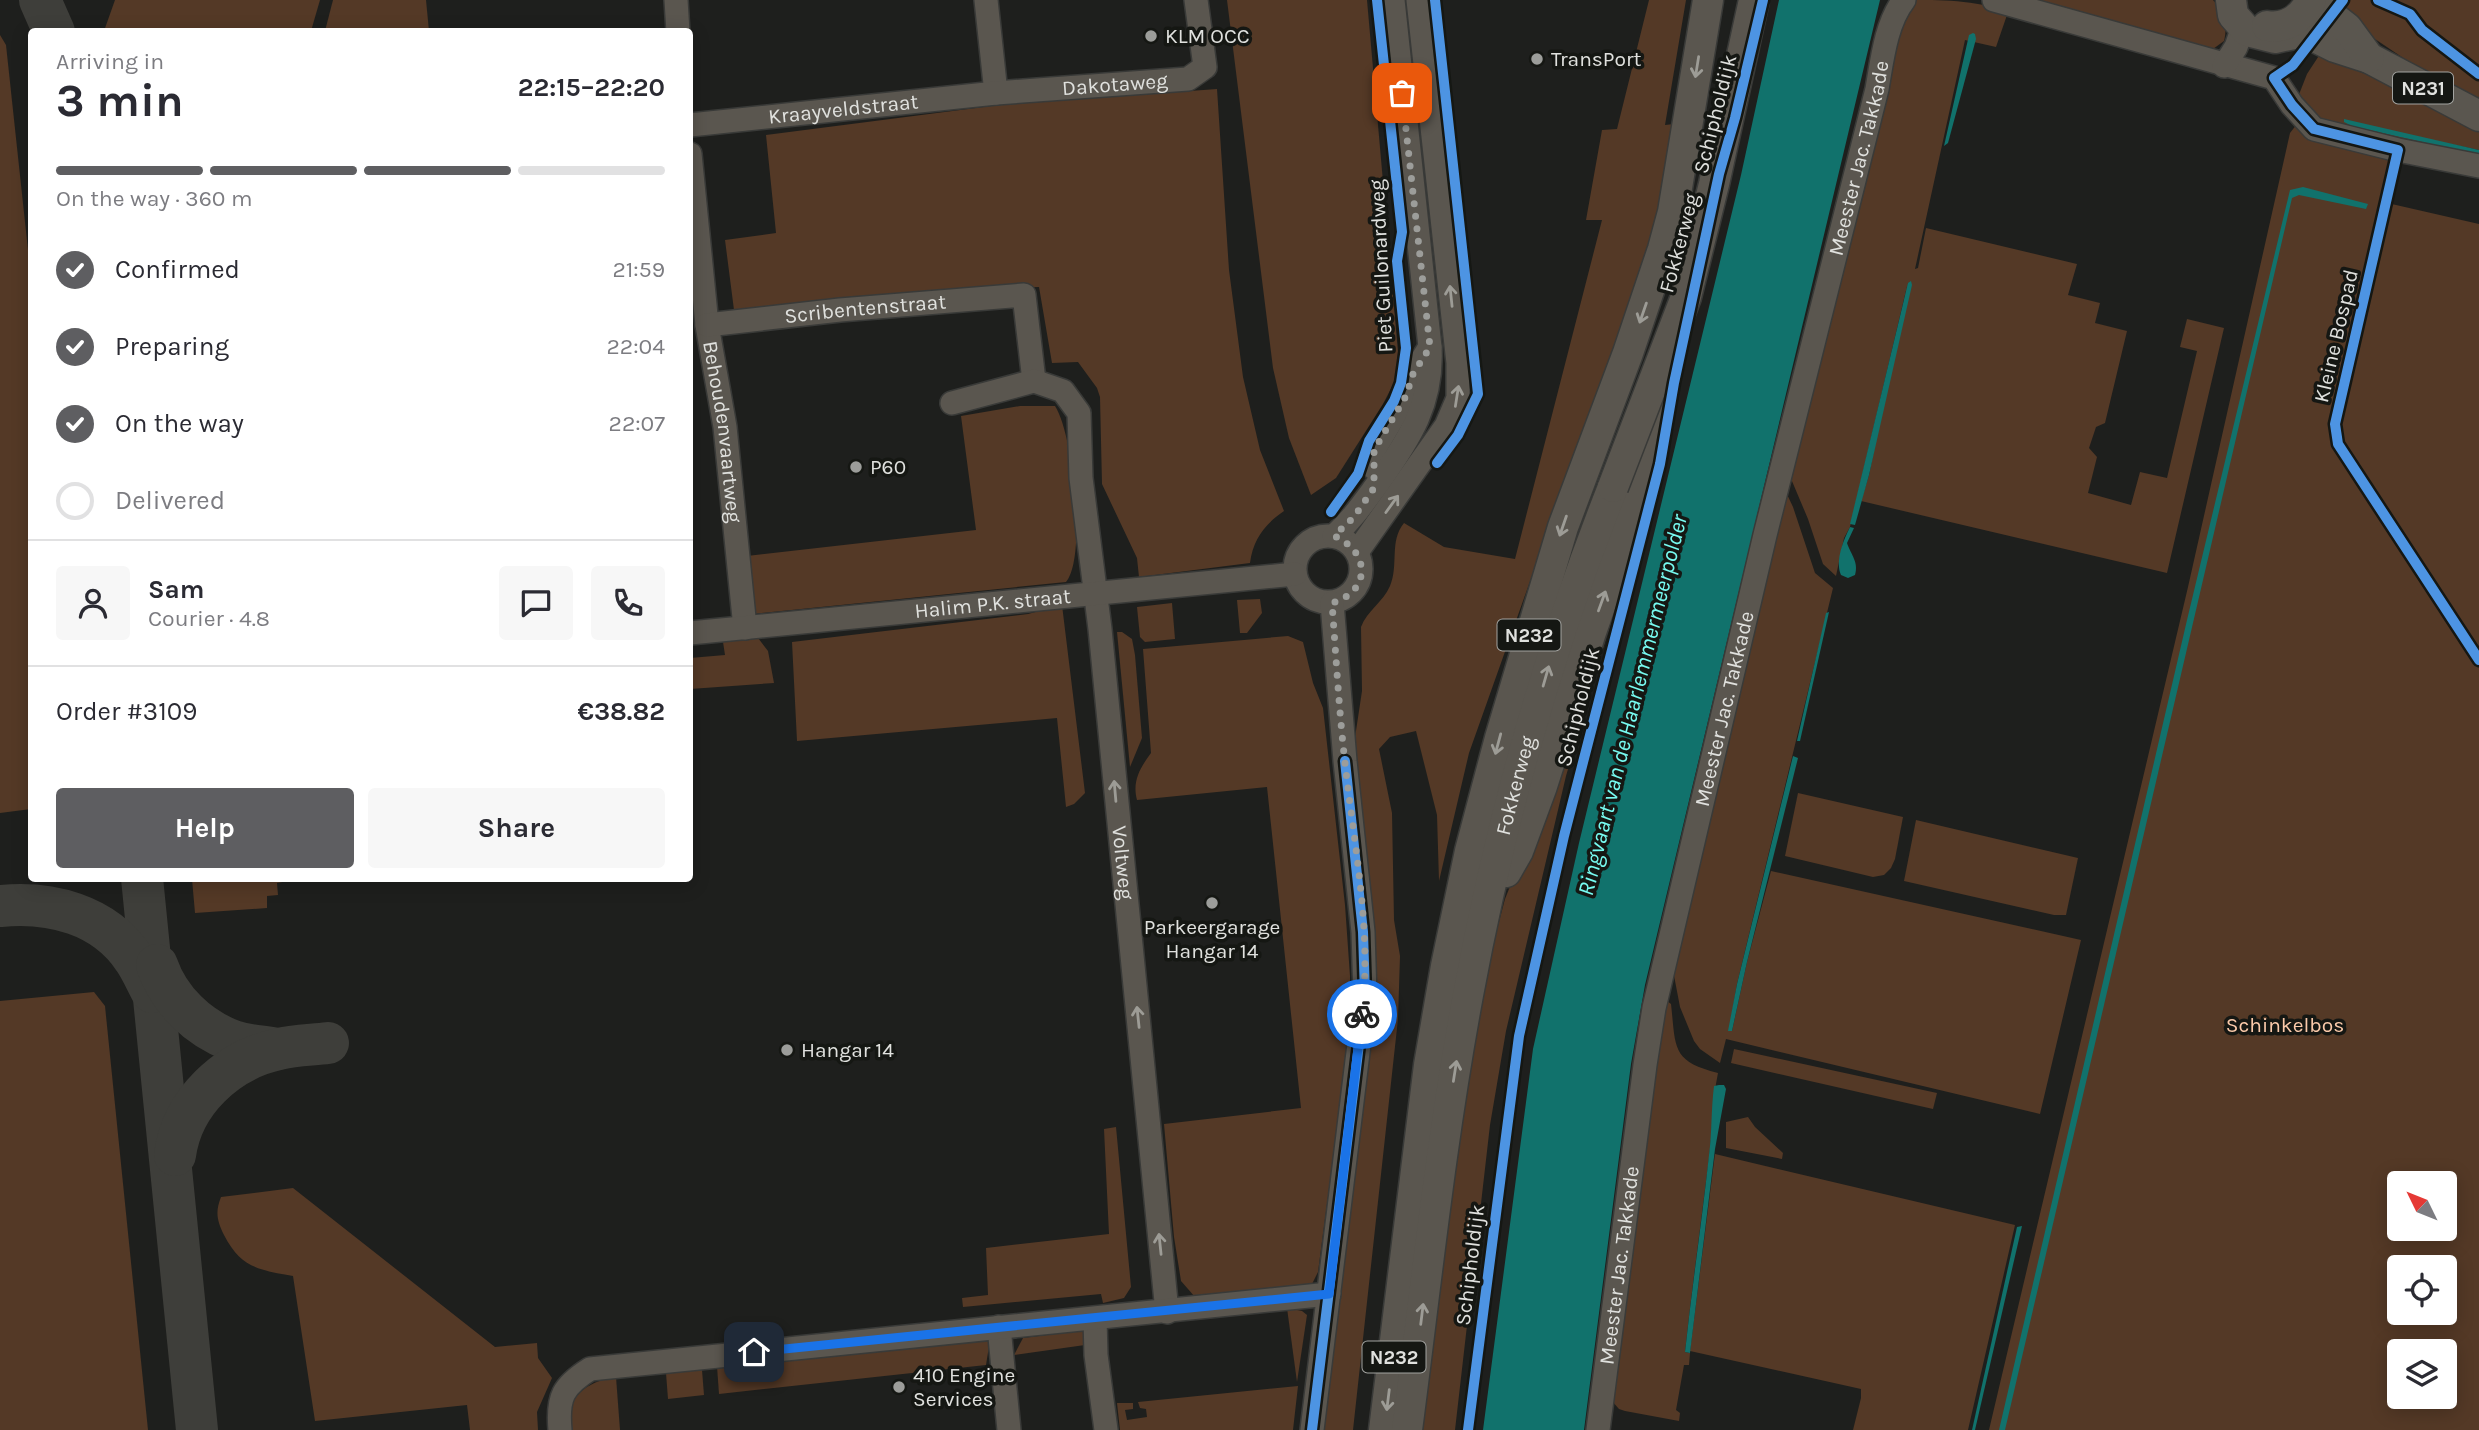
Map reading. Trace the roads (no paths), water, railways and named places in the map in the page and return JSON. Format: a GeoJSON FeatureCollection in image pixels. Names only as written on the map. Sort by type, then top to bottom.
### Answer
{"type":"FeatureCollection","features":[{"type":"Feature","properties":{"kind":"main road","name":"Fokkerweg"},"geometry":{"type":"LineString","coordinates":[[1384,1430],[1429,1065],[1446,965],[1470,851],[1563,527],[1636,334],[1663,249],[1679,178],[1708,0]]}},
{"type":"Feature","properties":{"kind":"main road","name":"N232"},"geometry":{"type":"LineString","coordinates":[[1486,908],[1518,851],[1642,489],[1675,299],[1741,0]]}},
{"type":"Feature","properties":{"kind":"main road","name":"Fokkerweg"},"geometry":{"type":"LineString","coordinates":[[1407,1430],[1445,1139],[1464,1018],[1506,822],[1550,664],[1590,545],[1686,297],[1754,0]]}},
{"type":"Feature","properties":{"kind":"main road","name":"N231"},"geometry":{"type":"LineString","coordinates":[[2283,33],[2304,12],[2311,0],[2347,28],[2369,58]]}},
{"type":"Feature","properties":{"kind":"main road","name":"N231"},"geometry":{"type":"LineString","coordinates":[[2235,6],[2263,26],[2283,33],[2311,35],[2335,47],[2369,58],[2479,116]]}},
{"type":"Feature","properties":{"kind":"street"},"geometry":{"type":"LineString","coordinates":[[676,0],[678,28]]}},
{"type":"Feature","properties":{"kind":"street"},"geometry":{"type":"LineString","coordinates":[[986,0],[996,93]]}},
{"type":"Feature","properties":{"kind":"street","name":"Dakotaweg"},"geometry":{"type":"LineString","coordinates":[[996,93],[1188,79],[1206,67],[1196,0]]}},
{"type":"Feature","properties":{"kind":"street","name":"Piet Guilonardweg"},"geometry":{"type":"LineString","coordinates":[[1334,536],[1354,517],[1374,478],[1406,442],[1429,386],[1430,347],[1393,0]]}},
{"type":"Feature","properties":{"kind":"street"},"geometry":{"type":"LineString","coordinates":[[1357,552],[1446,426],[1458,398],[1458,363],[1419,0]]}},
{"type":"Feature","properties":{"kind":"street","name":"Meester Jac. Takkade"},"geometry":{"type":"LineString","coordinates":[[1598,1430],[1654,1008],[1765,535],[1883,56],[1894,17],[1904,0]]}},
{"type":"Feature","properties":{"kind":"street"},"geometry":{"type":"LineString","coordinates":[[1994,0],[2274,78],[2292,106],[2314,129],[2398,150],[2479,166]]}},
{"type":"Feature","properties":{"kind":"street"},"geometry":{"type":"LineString","coordinates":[[2224,66],[2236,47],[2235,6]]}},
{"type":"Feature","properties":{"kind":"street"},"geometry":{"type":"LineString","coordinates":[[2250,72],[2267,57],[2283,33]]}},
{"type":"Feature","properties":{"kind":"street","name":"Kraayveldstraat"},"geometry":{"type":"LineString","coordinates":[[693,125],[996,93]]}},
{"type":"Feature","properties":{"kind":"street","name":"Behoudenvaartweg"},"geometry":{"type":"LineString","coordinates":[[693,184],[707,325],[725,427],[746,628]]}},
{"type":"Feature","properties":{"kind":"street","name":"Scribentenstraat"},"geometry":{"type":"LineString","coordinates":[[707,325],[840,310],[1024,295],[1034,381]]}},
{"type":"Feature","properties":{"kind":"street","name":"Piet Guilonardweg"},"geometry":{"type":"LineString","coordinates":[[1374,478],[1374,450],[1406,396],[1413,374],[1430,347]]}},
{"type":"Feature","properties":{"kind":"street"},"geometry":{"type":"LineString","coordinates":[[952,403],[1034,381]]}},
{"type":"Feature","properties":{"kind":"street","name":"Voltweg"},"geometry":{"type":"LineString","coordinates":[[1034,381],[1063,391],[1079,413],[1081,478],[1096,594],[1167,1312]]}},
{"type":"Feature","properties":{"kind":"street"},"geometry":{"type":"LineString","coordinates":[[1334,536],[1347,542],[1357,552],[1361,561],[1360,580],[1354,591],[1344,599],[1332,603],[1319,601],[1308,596],[1299,586],[1295,574],[1296,562],[1301,550],[1310,541],[1334,536]]}},
{"type":"Feature","properties":{"kind":"street","name":"Halim P.K. straat"},"geometry":{"type":"LineString","coordinates":[[693,633],[1295,574]]}},
{"type":"Feature","properties":{"kind":"street"},"geometry":{"type":"LineString","coordinates":[[1311,1430],[1365,995],[1363,932],[1332,603]]}},
{"type":"Feature","properties":{"kind":"street"},"geometry":{"type":"LineString","coordinates":[[560,1430],[558,1411],[561,1396],[572,1380],[590,1369],[1329,1294]]}},
{"type":"Feature","properties":{"kind":"street"},"geometry":{"type":"LineString","coordinates":[[1095,1319],[1096,1355],[1105,1430]]}},
{"type":"Feature","properties":{"kind":"street"},"geometry":{"type":"LineString","coordinates":[[999,1327],[1009,1430]]}},
{"type":"Feature","properties":{"kind":"water","name":"Ringvaart van de Haarlemmermeerpolder"},"geometry":{"type":"Polygon","coordinates":[[[1779,0],[1880,0],[1645,985],[1631,1064],[1584,1430],[1483,1430],[1533,1049],[1579,843],[1741,175],[1779,0]]]}},
{"type":"Feature","properties":{"kind":"water"},"geometry":{"type":"Polygon","coordinates":[[[1973,33],[1976,39],[1948,143],[1944,146],[1969,35],[1973,33]]]}},
{"type":"Feature","properties":{"kind":"water"},"geometry":{"type":"Polygon","coordinates":[[[2344,119],[2479,150],[2479,155],[2352,126],[2344,122],[2344,119]]]}},
{"type":"Feature","properties":{"kind":"water"},"geometry":{"type":"Polygon","coordinates":[[[2303,187],[2368,204],[2366,209],[2299,195],[2292,198],[2005,1430],[1999,1430],[2290,190],[2303,187]]]}},
{"type":"Feature","properties":{"kind":"water"},"geometry":{"type":"Polygon","coordinates":[[[1911,281],[1869,475],[1855,525],[1850,524],[1908,283],[1911,281]]]}},
{"type":"Feature","properties":{"kind":"water"},"geometry":{"type":"Polygon","coordinates":[[[1850,527],[1854,528],[1847,543],[1856,570],[1855,575],[1848,578],[1841,575],[1839,557],[1850,527]]]}},
{"type":"Feature","properties":{"kind":"water"},"geometry":{"type":"Polygon","coordinates":[[[1829,612],[1800,741],[1797,741],[1826,613],[1829,612]]]}},
{"type":"Feature","properties":{"kind":"water"},"geometry":{"type":"Polygon","coordinates":[[[1793,756],[1798,758],[1732,1031],[1728,1031],[1737,984],[1793,756]]]}},
{"type":"Feature","properties":{"kind":"water"},"geometry":{"type":"Polygon","coordinates":[[[1724,1085],[1726,1089],[1715,1149],[1690,1353],[1685,1352],[1710,1146],[1714,1086],[1724,1085]]]}},
{"type":"Feature","properties":{"kind":"water"},"geometry":{"type":"Polygon","coordinates":[[[2022,1226],[1975,1430],[1972,1430],[2017,1227],[2022,1226]]]}},
{"type":"Feature","properties":{"kind":"place","name":"KLM OCC"},"geometry":{"type":"Point","coordinates":[1151,36]}},
{"type":"Feature","properties":{"kind":"place","name":"TransPort"},"geometry":{"type":"Point","coordinates":[1537,59]}},
{"type":"Feature","properties":{"kind":"place","name":"P60"},"geometry":{"type":"Point","coordinates":[856,467]}},
{"type":"Feature","properties":{"kind":"place","name":"Parkeergarage Hangar 14"},"geometry":{"type":"Point","coordinates":[1212,903]}},
{"type":"Feature","properties":{"kind":"place","name":"Hangar 14"},"geometry":{"type":"Point","coordinates":[787,1050]}},
{"type":"Feature","properties":{"kind":"place","name":"410 Engine Services"},"geometry":{"type":"Point","coordinates":[899,1387]}},
{"type":"Feature","properties":{"kind":"park label","name":"Schinkelbos"},"geometry":{"type":"Point","coordinates":[2285,1025]}}]}
